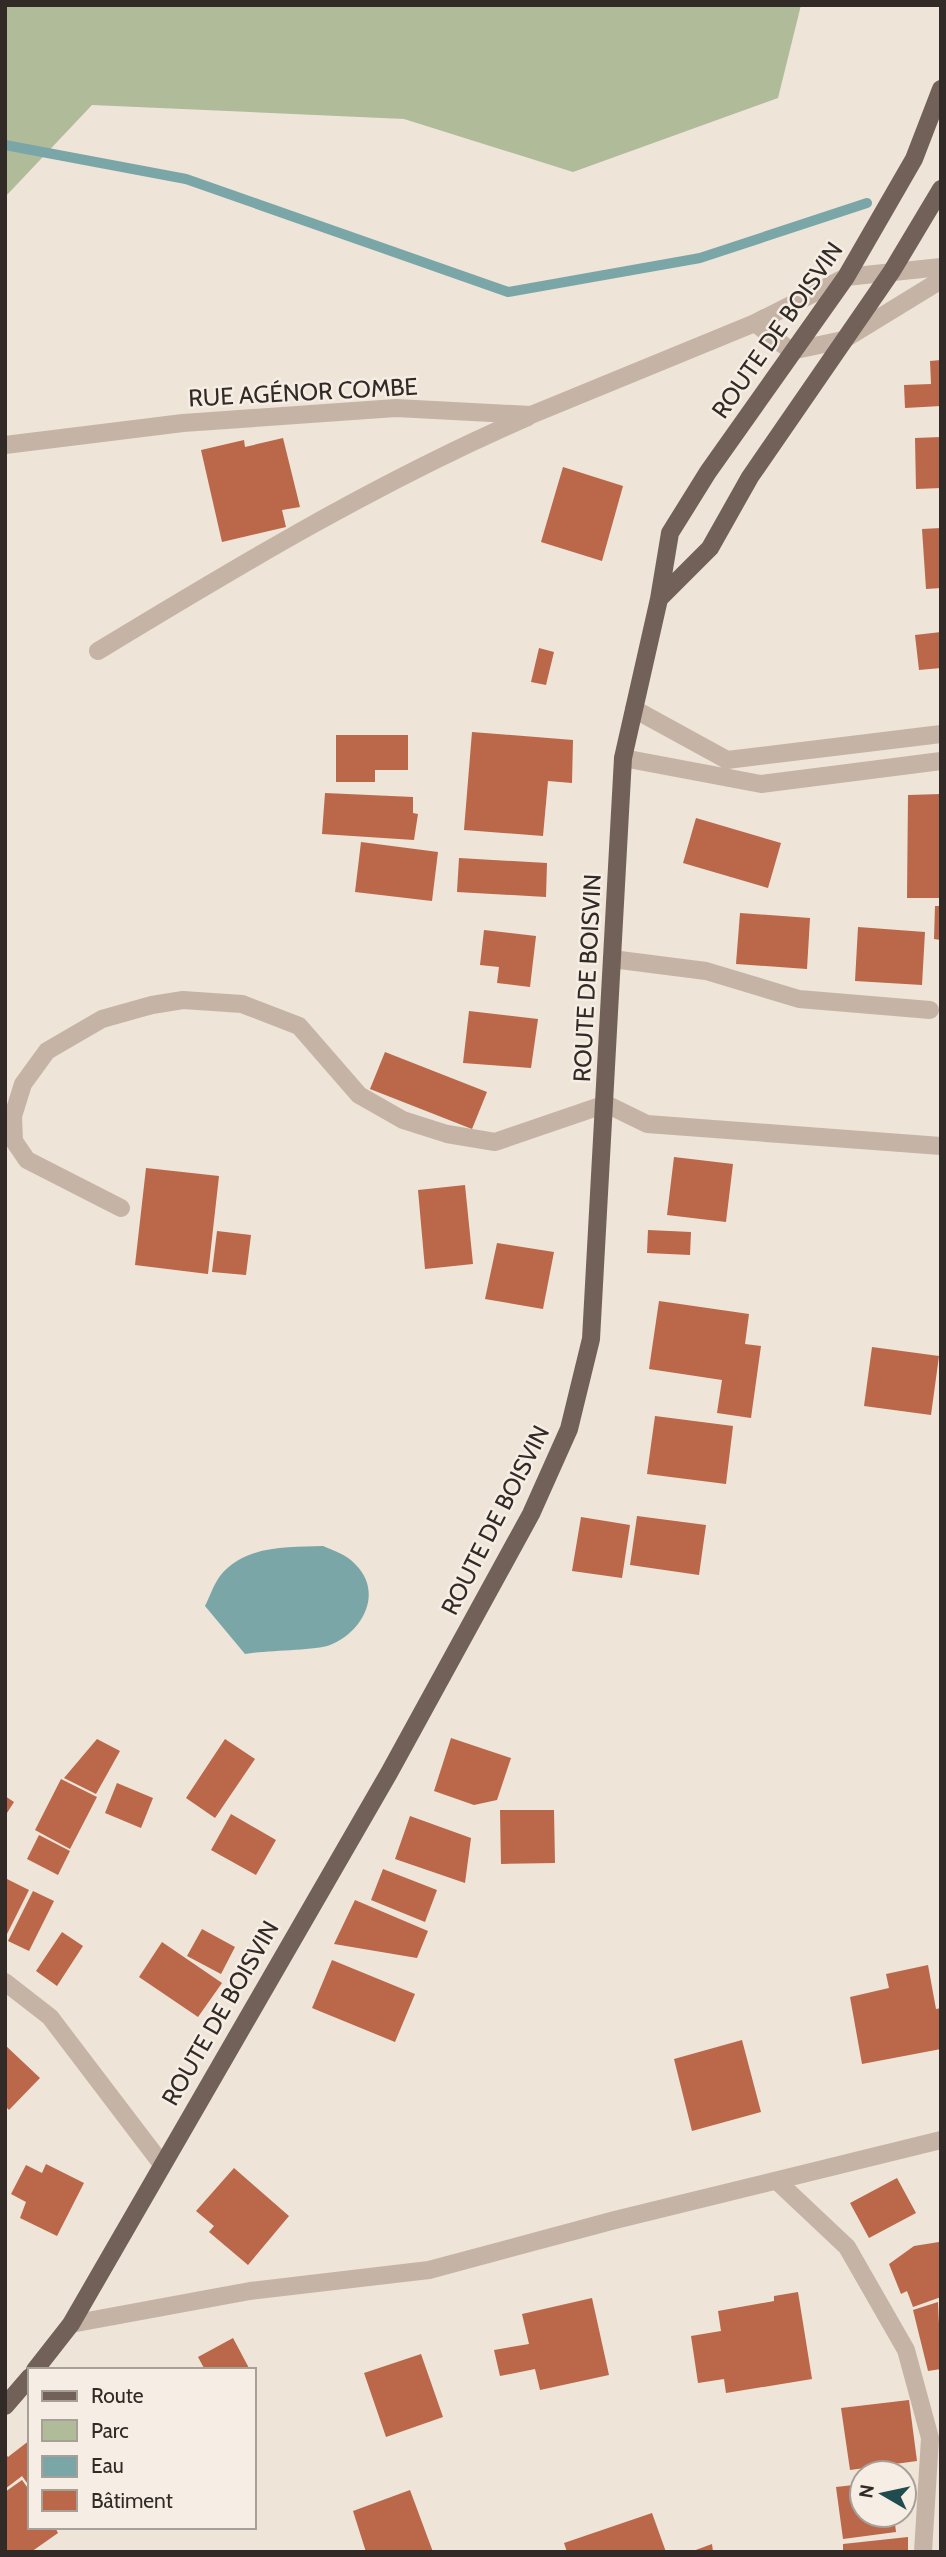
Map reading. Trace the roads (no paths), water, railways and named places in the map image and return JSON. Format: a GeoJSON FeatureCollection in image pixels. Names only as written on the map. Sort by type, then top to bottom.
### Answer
{"type":"FeatureCollection","features":[{"type":"Feature","properties":{"kind":"main road","name":"ROUTE DE BOISVIN"},"geometry":{"type":"LineString","coordinates":[[37,2368],[71,2324],[161,2163],[389,1773],[531,1514],[569,1429],[591,1339],[623,758],[659,598],[670,533],[708,472],[846,277],[915,159],[941,89]]}},
{"type":"Feature","properties":{"kind":"main road"},"geometry":{"type":"LineString","coordinates":[[659,598],[710,548],[750,477],[892,271],[941,189]]}},
{"type":"Feature","properties":{"kind":"main road"},"geometry":{"type":"LineString","coordinates":[[5,2406],[28,2379]]}},
{"type":"Feature","properties":{"kind":"street","name":"RUE AGÉNOR COMBE"},"geometry":{"type":"LineString","coordinates":[[5,445],[183,423],[396,408],[531,415],[755,323],[846,277],[941,267]]}},
{"type":"Feature","properties":{"kind":"street"},"geometry":{"type":"LineString","coordinates":[[755,323],[792,351],[843,340],[941,280]]}},
{"type":"Feature","properties":{"kind":"street"},"geometry":{"type":"LineString","coordinates":[[98,651],[220,577],[426,462],[531,415]]}},
{"type":"Feature","properties":{"kind":"street"},"geometry":{"type":"LineString","coordinates":[[634,709],[727,760],[941,734]]}},
{"type":"Feature","properties":{"kind":"street"},"geometry":{"type":"LineString","coordinates":[[623,758],[761,784],[941,761]]}},
{"type":"Feature","properties":{"kind":"street"},"geometry":{"type":"LineString","coordinates":[[612,959],[706,971],[799,999],[930,1010]]}},
{"type":"Feature","properties":{"kind":"street"},"geometry":{"type":"LineString","coordinates":[[121,1208],[27,1160],[14,1141],[13,1116],[23,1084],[47,1051],[102,1019],[152,1005],[183,1000],[242,1004],[299,1026],[359,1095],[403,1120],[447,1134],[495,1142],[606,1104],[648,1124],[941,1146]]}},
{"type":"Feature","properties":{"kind":"street"},"geometry":{"type":"LineString","coordinates":[[5,1982],[50,2017],[161,2163]]}},
{"type":"Feature","properties":{"kind":"street"},"geometry":{"type":"LineString","coordinates":[[71,2324],[250,2291],[429,2270],[615,2220],[941,2140]]}},
{"type":"Feature","properties":{"kind":"street"},"geometry":{"type":"LineString","coordinates":[[778,2182],[847,2247],[906,2350],[930,2438],[923,2552]]}},
{"type":"Feature","properties":{"kind":"water"},"geometry":{"type":"Polygon","coordinates":[[[323,1546],[348,1558],[364,1575],[369,1599],[360,1621],[342,1639],[330,1645],[245,1654],[205,1606],[220,1576],[230,1566],[254,1553],[281,1548],[323,1546]]]}},
{"type":"Feature","properties":{"kind":"waterway"},"geometry":{"type":"LineString","coordinates":[[5,145],[186,179],[508,292],[700,258],[867,203]]}}]}
